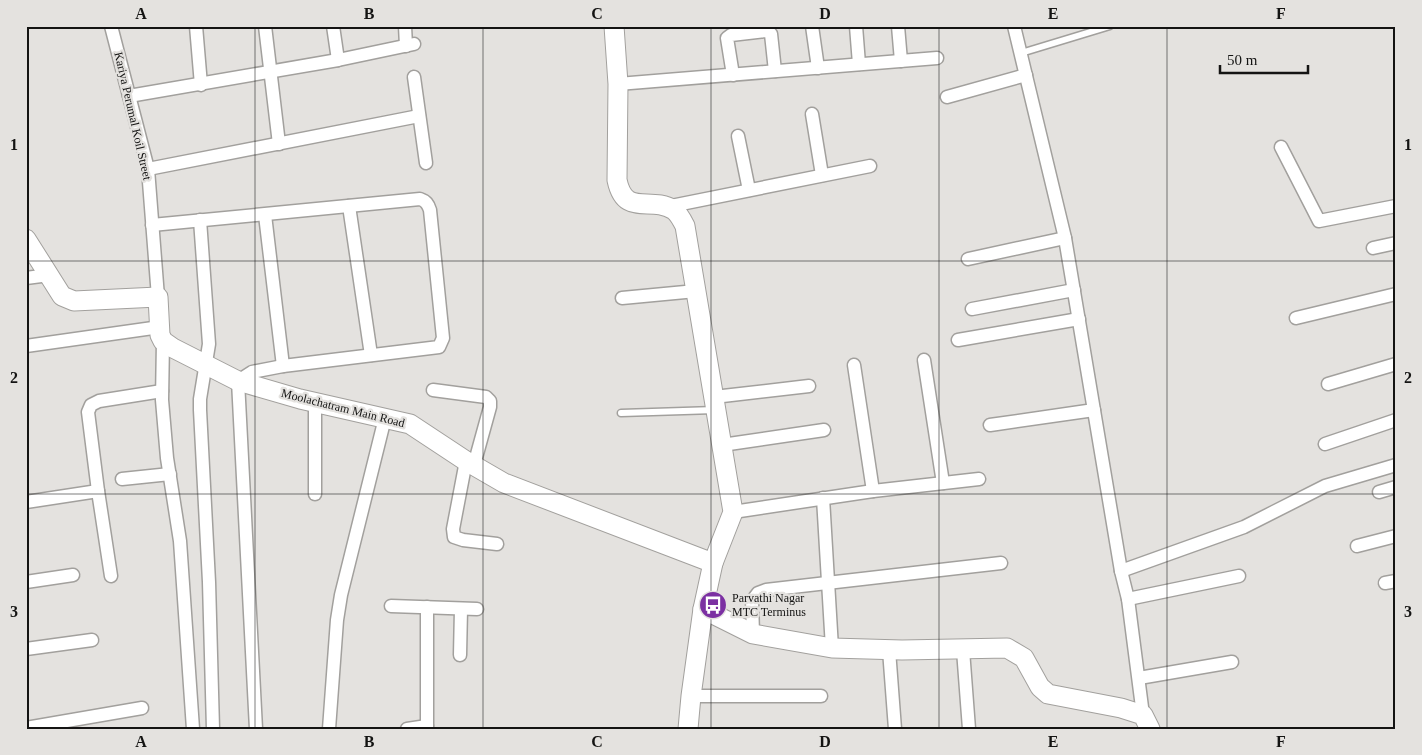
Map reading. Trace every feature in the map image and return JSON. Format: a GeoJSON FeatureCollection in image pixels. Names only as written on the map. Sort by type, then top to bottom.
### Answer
{"type":"FeatureCollection","features":[{"type":"Feature","properties":{"kind":"street","name":"Kariya Perumal Koil Street"},"geometry":{"type":"LineString","coordinates":[[112,26],[148,169],[158,297]]}},
{"type":"Feature","properties":{"kind":"street"},"geometry":{"type":"LineString","coordinates":[[196,26],[201,85]]}},
{"type":"Feature","properties":{"kind":"street"},"geometry":{"type":"LineString","coordinates":[[265,26],[279,144]]}},
{"type":"Feature","properties":{"kind":"street"},"geometry":{"type":"LineString","coordinates":[[333,26],[338,60]]}},
{"type":"Feature","properties":{"kind":"street"},"geometry":{"type":"LineString","coordinates":[[129,96],[201,85],[410,45],[405,26]]}},
{"type":"Feature","properties":{"kind":"street"},"geometry":{"type":"LineString","coordinates":[[614,26],[618,84],[617,180],[619,189],[622,196],[629,201],[675,210],[685,226],[733,512],[713,563],[703,608],[688,729]]}},
{"type":"Feature","properties":{"kind":"street"},"geometry":{"type":"LineString","coordinates":[[812,26],[818,68]]}},
{"type":"Feature","properties":{"kind":"street"},"geometry":{"type":"LineString","coordinates":[[856,26],[859,64]]}},
{"type":"Feature","properties":{"kind":"street"},"geometry":{"type":"LineString","coordinates":[[898,26],[901,61]]}},
{"type":"Feature","properties":{"kind":"street"},"geometry":{"type":"LineString","coordinates":[[1014,26],[1065,238],[1128,599],[1146,722]]}},
{"type":"Feature","properties":{"kind":"street"},"geometry":{"type":"LineString","coordinates":[[733,75],[728,38],[732,35],[766,31],[772,34],[775,71]]}},
{"type":"Feature","properties":{"kind":"street"},"geometry":{"type":"LineString","coordinates":[[618,84],[937,58]]}},
{"type":"Feature","properties":{"kind":"street"},"geometry":{"type":"LineString","coordinates":[[947,97],[1026,75]]}},
{"type":"Feature","properties":{"kind":"street"},"geometry":{"type":"LineString","coordinates":[[414,77],[426,163]]}},
{"type":"Feature","properties":{"kind":"street"},"geometry":{"type":"LineString","coordinates":[[812,114],[822,175]]}},
{"type":"Feature","properties":{"kind":"street"},"geometry":{"type":"LineString","coordinates":[[148,169],[419,116]]}},
{"type":"Feature","properties":{"kind":"street"},"geometry":{"type":"LineString","coordinates":[[738,136],[749,190]]}},
{"type":"Feature","properties":{"kind":"street"},"geometry":{"type":"LineString","coordinates":[[1281,147],[1320,221],[1396,206]]}},
{"type":"Feature","properties":{"kind":"street"},"geometry":{"type":"LineString","coordinates":[[666,207],[870,166]]}},
{"type":"Feature","properties":{"kind":"street"},"geometry":{"type":"LineString","coordinates":[[152,224],[265,215],[420,199],[425,200],[430,210],[443,338],[439,347],[283,366],[252,372],[238,381],[256,729]]}},
{"type":"Feature","properties":{"kind":"street"},"geometry":{"type":"LineString","coordinates":[[349,206],[371,355]]}},
{"type":"Feature","properties":{"kind":"street"},"geometry":{"type":"LineString","coordinates":[[265,215],[283,366]]}},
{"type":"Feature","properties":{"kind":"street"},"geometry":{"type":"LineString","coordinates":[[200,220],[209,344],[200,410],[208,582],[212,729]]}},
{"type":"Feature","properties":{"kind":"street"},"geometry":{"type":"LineString","coordinates":[[968,259],[1065,238]]}},
{"type":"Feature","properties":{"kind":"street"},"geometry":{"type":"LineString","coordinates":[[26,239],[62,296],[74,302],[158,297],[162,391],[170,474],[180,541],[193,729]]}},
{"type":"Feature","properties":{"kind":"street"},"geometry":{"type":"LineString","coordinates":[[1373,248],[1396,243]]}},
{"type":"Feature","properties":{"kind":"street"},"geometry":{"type":"LineString","coordinates":[[26,278],[49,276]]}},
{"type":"Feature","properties":{"kind":"street"},"geometry":{"type":"LineString","coordinates":[[972,309],[1074,290]]}},
{"type":"Feature","properties":{"kind":"street"},"geometry":{"type":"LineString","coordinates":[[622,298],[696,291]]}},
{"type":"Feature","properties":{"kind":"street"},"geometry":{"type":"LineString","coordinates":[[1296,318],[1396,294]]}},
{"type":"Feature","properties":{"kind":"street"},"geometry":{"type":"LineString","coordinates":[[958,340],[1079,319]]}},
{"type":"Feature","properties":{"kind":"street"},"geometry":{"type":"LineString","coordinates":[[26,346],[161,334]]}},
{"type":"Feature","properties":{"kind":"street","name":"Moolachatram Main Road"},"geometry":{"type":"LineString","coordinates":[[161,334],[206,364],[238,381],[315,402],[410,424],[504,483],[713,563]]}},
{"type":"Feature","properties":{"kind":"street"},"geometry":{"type":"LineString","coordinates":[[924,360],[943,483]]}},
{"type":"Feature","properties":{"kind":"street"},"geometry":{"type":"LineString","coordinates":[[1328,384],[1396,364]]}},
{"type":"Feature","properties":{"kind":"street"},"geometry":{"type":"LineString","coordinates":[[854,366],[873,491]]}},
{"type":"Feature","properties":{"kind":"street"},"geometry":{"type":"LineString","coordinates":[[715,403],[809,386]]}},
{"type":"Feature","properties":{"kind":"street"},"geometry":{"type":"LineString","coordinates":[[433,390],[486,397],[490,400],[490,407],[470,463],[453,529],[454,537],[463,540],[497,544]]}},
{"type":"Feature","properties":{"kind":"street"},"geometry":{"type":"LineString","coordinates":[[111,576],[88,412],[90,404],[162,391]]}},
{"type":"Feature","properties":{"kind":"street"},"geometry":{"type":"LineString","coordinates":[[315,402],[315,494]]}},
{"type":"Feature","properties":{"kind":"street"},"geometry":{"type":"LineString","coordinates":[[990,425],[1094,410]]}},
{"type":"Feature","properties":{"kind":"street"},"geometry":{"type":"LineString","coordinates":[[329,729],[338,612],[386,418]]}},
{"type":"Feature","properties":{"kind":"street"},"geometry":{"type":"LineString","coordinates":[[1325,444],[1396,420]]}},
{"type":"Feature","properties":{"kind":"street"},"geometry":{"type":"LineString","coordinates":[[722,444],[824,430]]}},
{"type":"Feature","properties":{"kind":"street"},"geometry":{"type":"LineString","coordinates":[[1122,571],[1224,536],[1325,486],[1396,465]]}},
{"type":"Feature","properties":{"kind":"street"},"geometry":{"type":"LineString","coordinates":[[122,479],[170,474]]}},
{"type":"Feature","properties":{"kind":"street"},"geometry":{"type":"LineString","coordinates":[[733,512],[873,491],[979,479]]}},
{"type":"Feature","properties":{"kind":"street"},"geometry":{"type":"LineString","coordinates":[[1379,492],[1396,487]]}},
{"type":"Feature","properties":{"kind":"street"},"geometry":{"type":"LineString","coordinates":[[26,502],[98,491]]}},
{"type":"Feature","properties":{"kind":"street"},"geometry":{"type":"LineString","coordinates":[[823,498],[832,648]]}},
{"type":"Feature","properties":{"kind":"street"},"geometry":{"type":"LineString","coordinates":[[1357,546],[1396,536]]}},
{"type":"Feature","properties":{"kind":"street"},"geometry":{"type":"LineString","coordinates":[[754,634],[752,601],[758,593],[766,590],[1001,563]]}},
{"type":"Feature","properties":{"kind":"street"},"geometry":{"type":"LineString","coordinates":[[26,582],[73,575]]}},
{"type":"Feature","properties":{"kind":"street"},"geometry":{"type":"LineString","coordinates":[[1128,599],[1239,576]]}},
{"type":"Feature","properties":{"kind":"street"},"geometry":{"type":"LineString","coordinates":[[390,606],[477,610]]}},
{"type":"Feature","properties":{"kind":"street"},"geometry":{"type":"LineString","coordinates":[[406,729],[427,728],[426,608]]}},
{"type":"Feature","properties":{"kind":"street"},"geometry":{"type":"LineString","coordinates":[[703,608],[754,634],[832,648],[889,650],[1007,648],[1024,658],[1040,687],[1048,694],[1121,708],[1146,722]]}},
{"type":"Feature","properties":{"kind":"street"},"geometry":{"type":"LineString","coordinates":[[460,655],[461,609]]}},
{"type":"Feature","properties":{"kind":"street"},"geometry":{"type":"LineString","coordinates":[[26,649],[92,640]]}},
{"type":"Feature","properties":{"kind":"street"},"geometry":{"type":"LineString","coordinates":[[889,650],[895,729]]}},
{"type":"Feature","properties":{"kind":"street"},"geometry":{"type":"LineString","coordinates":[[963,650],[969,729]]}},
{"type":"Feature","properties":{"kind":"street"},"geometry":{"type":"LineString","coordinates":[[1139,678],[1232,662]]}},
{"type":"Feature","properties":{"kind":"street"},"geometry":{"type":"LineString","coordinates":[[691,696],[821,696]]}},
{"type":"Feature","properties":{"kind":"street"},"geometry":{"type":"LineString","coordinates":[[26,728],[142,708]]}},
{"type":"Feature","properties":{"kind":"lane"},"geometry":{"type":"LineString","coordinates":[[1021,53],[1110,26]]}},
{"type":"Feature","properties":{"kind":"lane"},"geometry":{"type":"LineString","coordinates":[[621,413],[715,403]]}},
{"type":"Feature","properties":{"kind":"place","name":"Parvathi Nagar MTC Terminus"},"geometry":{"type":"Point","coordinates":[713,605]}}]}
